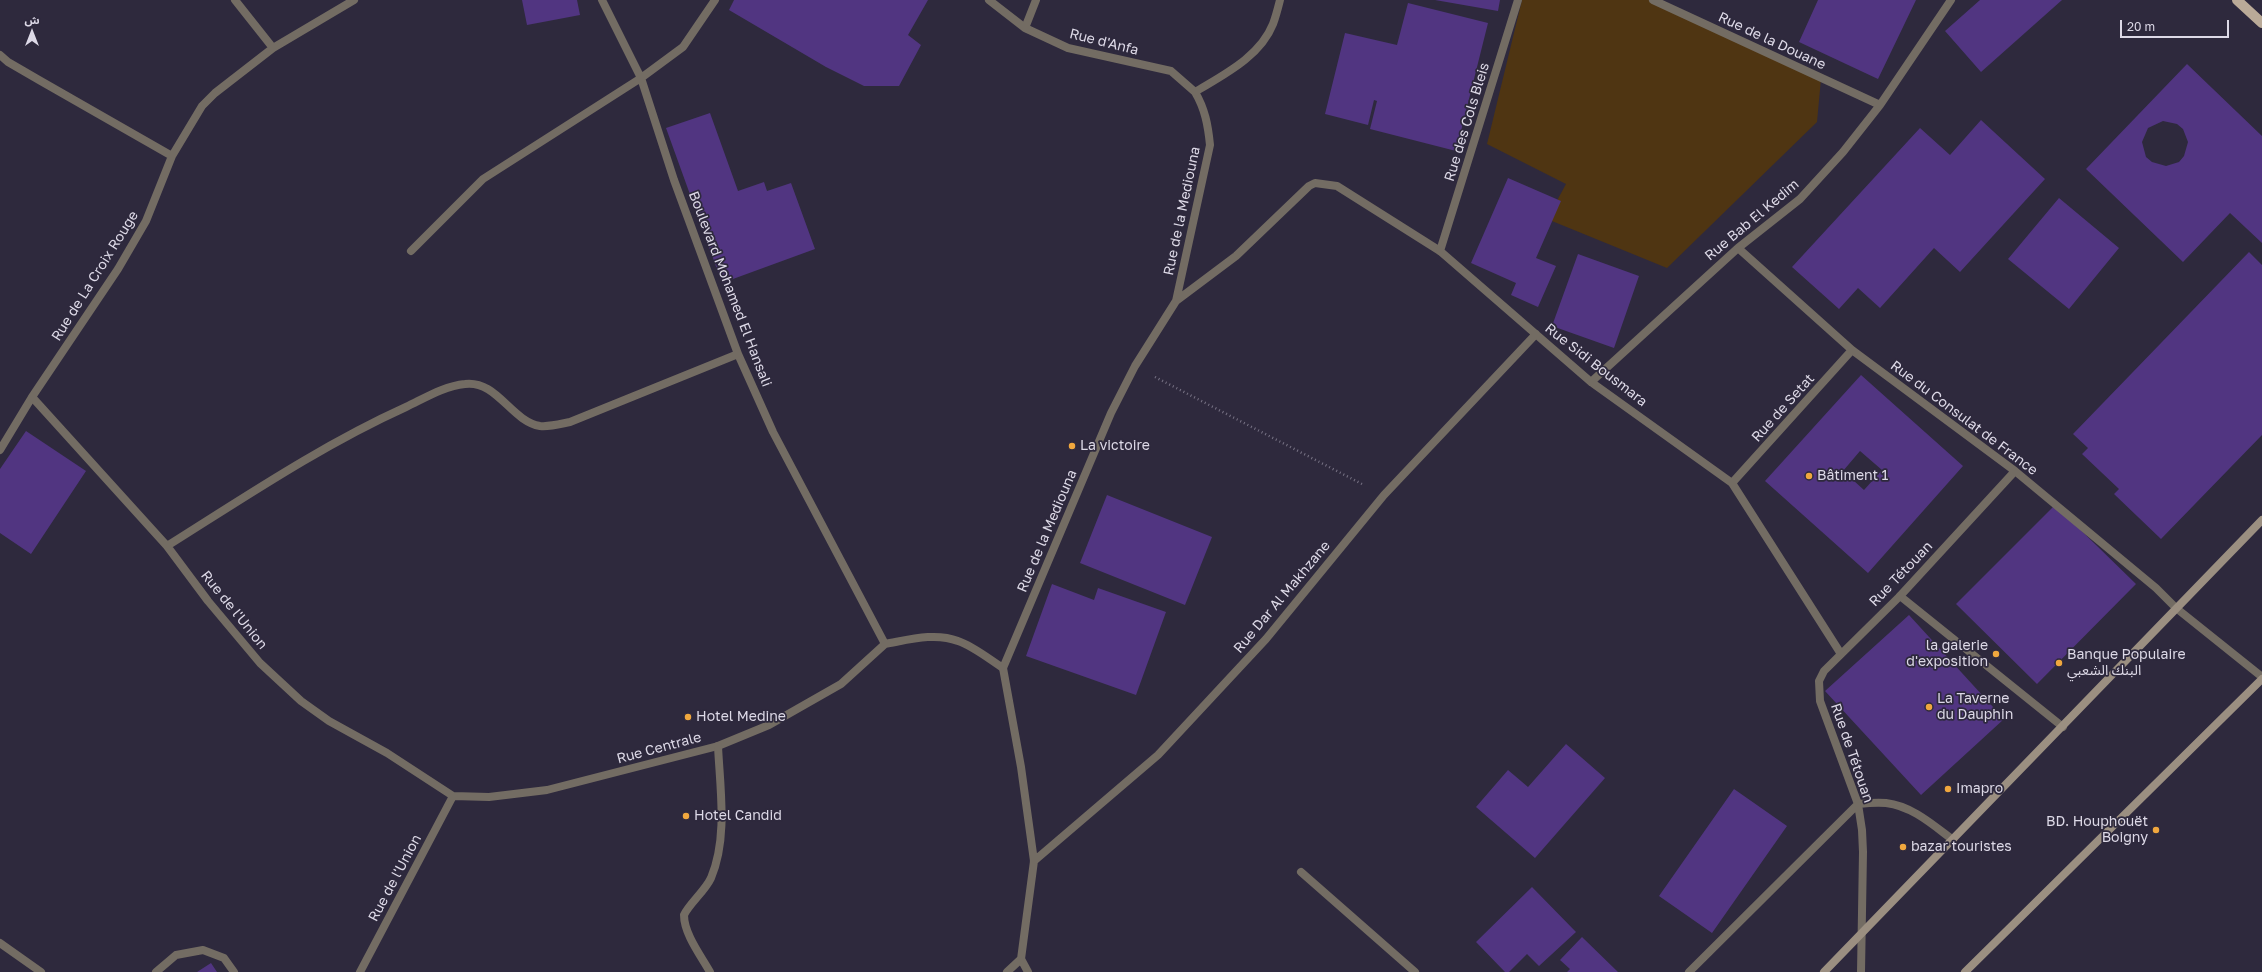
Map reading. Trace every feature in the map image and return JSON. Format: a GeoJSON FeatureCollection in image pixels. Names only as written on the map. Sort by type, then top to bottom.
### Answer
{"type":"FeatureCollection","features":[{"type":"Feature","properties":{"kind":"main road"},"geometry":{"type":"LineString","coordinates":[[2237,0],[2262,23]]}},
{"type":"Feature","properties":{"kind":"main road"},"geometry":{"type":"LineString","coordinates":[[1824,972],[2262,520]]}},
{"type":"Feature","properties":{"kind":"main road"},"geometry":{"type":"LineString","coordinates":[[1965,972],[2262,678]]}},
{"type":"Feature","properties":{"kind":"street"},"geometry":{"type":"LineString","coordinates":[[235,0],[273,48],[354,0]]}},
{"type":"Feature","properties":{"kind":"street","name":"Boulevard Mohamed El Hansali"},"geometry":{"type":"LineString","coordinates":[[602,0],[641,78],[674,180],[738,354],[773,432],[885,644]]}},
{"type":"Feature","properties":{"kind":"street"},"geometry":{"type":"LineString","coordinates":[[411,251],[483,179],[641,78],[683,47],[716,0]]}},
{"type":"Feature","properties":{"kind":"street","name":"Rue d'Anfa"},"geometry":{"type":"LineString","coordinates":[[988,0],[1025,28],[1068,48],[1107,59],[1171,71],[1195,92]]}},
{"type":"Feature","properties":{"kind":"street"},"geometry":{"type":"LineString","coordinates":[[1025,28],[1036,0]]}},
{"type":"Feature","properties":{"kind":"street"},"geometry":{"type":"LineString","coordinates":[[1195,92],[1243,61],[1262,43],[1273,25],[1280,0]]}},
{"type":"Feature","properties":{"kind":"street","name":"Rue des Cols Bleis"},"geometry":{"type":"LineString","coordinates":[[1440,251],[1518,0]]}},
{"type":"Feature","properties":{"kind":"street","name":"Rue de la Douane"},"geometry":{"type":"LineString","coordinates":[[1653,0],[1880,105]]}},
{"type":"Feature","properties":{"kind":"street","name":"Rue Bab El Kedim"},"geometry":{"type":"LineString","coordinates":[[1591,382],[1738,248],[1800,199],[1843,152],[1880,105],[1951,0]]}},
{"type":"Feature","properties":{"kind":"street","name":"Rue de La Croix Rouge"},"geometry":{"type":"LineString","coordinates":[[0,450],[32,397],[118,269],[146,221],[172,156],[202,106],[215,93],[273,48]]}},
{"type":"Feature","properties":{"kind":"street"},"geometry":{"type":"LineString","coordinates":[[0,55],[8,62],[172,156]]}},
{"type":"Feature","properties":{"kind":"street","name":"Rue de la Mediouna"},"geometry":{"type":"LineString","coordinates":[[1003,668],[1111,413],[1135,366],[1176,301],[1210,145],[1208,123],[1203,105],[1195,92]]}},
{"type":"Feature","properties":{"kind":"street","name":"Rue Sidi Bousmara"},"geometry":{"type":"LineString","coordinates":[[1281,214],[1309,186],[1315,183],[1337,186],[1440,251],[1591,382],[1732,483],[1841,654]]}},
{"type":"Feature","properties":{"kind":"street","name":"Rue de la Mediouna"},"geometry":{"type":"LineString","coordinates":[[1176,301],[1236,256],[1281,214]]}},
{"type":"Feature","properties":{"kind":"street","name":"Rue du Consulat de France"},"geometry":{"type":"LineString","coordinates":[[1738,248],[1852,350],[2015,471],[2156,588],[2176,608],[2262,678]]}},
{"type":"Feature","properties":{"kind":"street","name":"Rue Dar Al Makhzane"},"geometry":{"type":"LineString","coordinates":[[1034,861],[1158,755],[1266,639],[1384,495],[1536,334]]}},
{"type":"Feature","properties":{"kind":"street","name":"Rue de Setat"},"geometry":{"type":"LineString","coordinates":[[1732,483],[1852,350]]}},
{"type":"Feature","properties":{"kind":"street"},"geometry":{"type":"LineString","coordinates":[[167,546],[297,465],[378,420],[450,386],[467,383],[486,388],[530,422],[540,426],[551,426],[570,422],[738,354]]}},
{"type":"Feature","properties":{"kind":"street","name":"Rue de l'Union"},"geometry":{"type":"LineString","coordinates":[[32,397],[167,546],[208,601],[260,663],[301,701],[329,721],[387,753],[452,796],[360,972]]}},
{"type":"Feature","properties":{"kind":"street","name":"Rue Tétouan"},"geometry":{"type":"LineString","coordinates":[[1820,701],[1819,681],[1824,670],[1900,596],[2015,471]]}},
{"type":"Feature","properties":{"kind":"street"},"geometry":{"type":"LineString","coordinates":[[1900,596],[2063,727]]}},
{"type":"Feature","properties":{"kind":"street"},"geometry":{"type":"LineString","coordinates":[[885,644],[923,638],[944,638],[958,641],[1003,668],[1021,767],[1034,861],[1021,959],[1028,972]]}},
{"type":"Feature","properties":{"kind":"street","name":"Rue Centrale"},"geometry":{"type":"LineString","coordinates":[[452,796],[502,795],[547,790],[718,746],[769,725],[841,684],[885,644]]}},
{"type":"Feature","properties":{"kind":"street","name":"Rue de Tétouan"},"geometry":{"type":"LineString","coordinates":[[1820,701],[1858,804],[1863,852],[1861,972]]}},
{"type":"Feature","properties":{"kind":"street"},"geometry":{"type":"LineString","coordinates":[[710,972],[691,937],[684,915],[711,878],[716,860],[721,808],[718,746]]}},
{"type":"Feature","properties":{"kind":"street"},"geometry":{"type":"LineString","coordinates":[[1689,972],[1858,804],[1886,803],[1906,809],[1923,817],[1953,840]]}},
{"type":"Feature","properties":{"kind":"street"},"geometry":{"type":"LineString","coordinates":[[1301,872],[1415,972]]}},
{"type":"Feature","properties":{"kind":"street"},"geometry":{"type":"LineString","coordinates":[[0,943],[41,972]]}},
{"type":"Feature","properties":{"kind":"street"},"geometry":{"type":"LineString","coordinates":[[156,972],[176,955],[203,950],[224,958],[234,972]]}},
{"type":"Feature","properties":{"kind":"street"},"geometry":{"type":"LineString","coordinates":[[1007,972],[1021,959]]}},
{"type":"Feature","properties":{"kind":"path"},"geometry":{"type":"LineString","coordinates":[[1135,366],[1384,495]]}},
{"type":"Feature","properties":{"kind":"shaded area"},"geometry":{"type":"Polygon","coordinates":[[[1522,0],[1652,0],[1821,79],[1817,122],[1667,268],[1547,219],[1566,184],[1487,144],[1522,0]]]}},
{"type":"Feature","properties":{"kind":"building"},"geometry":{"type":"Polygon","coordinates":[[[522,0],[577,0],[580,15],[527,25],[522,0]]]}},
{"type":"Feature","properties":{"kind":"building"},"geometry":{"type":"Polygon","coordinates":[[[734,0],[928,0],[908,35],[921,45],[899,86],[864,86],[826,67],[729,10],[734,0]]]}},
{"type":"Feature","properties":{"kind":"building"},"geometry":{"type":"Polygon","coordinates":[[[1435,0],[1500,0],[1498,11],[1435,0]]]}},
{"type":"Feature","properties":{"kind":"building"},"geometry":{"type":"Polygon","coordinates":[[[1818,0],[1916,0],[1878,79],[1799,42],[1818,0]]]}},
{"type":"Feature","properties":{"kind":"building"},"geometry":{"type":"Polygon","coordinates":[[[1980,0],[2062,0],[1981,72],[1945,31],[1980,0]]]}},
{"type":"Feature","properties":{"kind":"building"},"geometry":{"type":"Polygon","coordinates":[[[1408,3],[1488,23],[1456,151],[1370,129],[1377,101],[1374,100],[1368,125],[1325,114],[1345,33],[1397,45],[1408,3]]]}},
{"type":"Feature","properties":{"kind":"building"},"geometry":{"type":"Polygon","coordinates":[[[2187,64],[2262,136],[2262,243],[2230,213],[2183,262],[2086,169],[2187,64]],[[2163,121],[2148,128],[2142,142],[2146,157],[2152,162],[2166,166],[2179,162],[2184,156],[2188,142],[2183,129],[2177,124],[2163,121]]]}},
{"type":"Feature","properties":{"kind":"building"},"geometry":{"type":"Polygon","coordinates":[[[710,113],[738,191],[764,182],[767,191],[791,183],[815,249],[722,283],[666,128],[710,113]]]}},
{"type":"Feature","properties":{"kind":"building"},"geometry":{"type":"Polygon","coordinates":[[[1981,120],[2045,179],[1960,272],[1934,248],[1880,308],[1858,288],[1839,309],[1792,267],[1920,128],[1950,155],[1981,120]]]}},
{"type":"Feature","properties":{"kind":"building"},"geometry":{"type":"Polygon","coordinates":[[[1508,178],[1561,201],[1536,258],[1556,266],[1538,307],[1511,295],[1516,283],[1471,263],[1508,178]]]}},
{"type":"Feature","properties":{"kind":"building"},"geometry":{"type":"Polygon","coordinates":[[[2059,198],[2119,248],[2069,309],[2008,259],[2059,198]]]}},
{"type":"Feature","properties":{"kind":"building"},"geometry":{"type":"Polygon","coordinates":[[[2249,252],[2262,265],[2262,435],[2161,539],[2114,494],[2119,489],[2082,454],[2088,448],[2073,434],[2249,252]]]}},
{"type":"Feature","properties":{"kind":"building"},"geometry":{"type":"Polygon","coordinates":[[[1578,254],[1639,276],[1614,348],[1552,326],[1578,254]]]}},
{"type":"Feature","properties":{"kind":"building","name":"Bâtiment 1"},"geometry":{"type":"Polygon","coordinates":[[[1861,375],[1963,466],[1868,573],[1765,481],[1861,375]],[[1860,451],[1843,471],[1864,490],[1882,470],[1860,451]]]}},
{"type":"Feature","properties":{"kind":"building"},"geometry":{"type":"Polygon","coordinates":[[[26,431],[86,471],[31,554],[0,533],[0,469],[26,431]]]}},
{"type":"Feature","properties":{"kind":"building"},"geometry":{"type":"Polygon","coordinates":[[[1107,495],[1212,537],[1185,605],[1080,563],[1107,495]]]}},
{"type":"Feature","properties":{"kind":"building"},"geometry":{"type":"Polygon","coordinates":[[[2055,505],[2136,584],[2037,684],[1956,604],[2055,505]]]}},
{"type":"Feature","properties":{"kind":"building"},"geometry":{"type":"Polygon","coordinates":[[[1052,584],[1094,600],[1098,588],[1166,612],[1136,695],[1026,656],[1052,584]]]}},
{"type":"Feature","properties":{"kind":"building"},"geometry":{"type":"Polygon","coordinates":[[[1909,615],[2004,719],[1921,795],[1825,691],[1909,615]]]}},
{"type":"Feature","properties":{"kind":"building"},"geometry":{"type":"Polygon","coordinates":[[[1566,744],[1605,778],[1535,858],[1476,807],[1508,770],[1528,787],[1566,744]]]}},
{"type":"Feature","properties":{"kind":"building"},"geometry":{"type":"Polygon","coordinates":[[[1734,789],[1787,826],[1712,933],[1659,896],[1734,789]]]}},
{"type":"Feature","properties":{"kind":"building"},"geometry":{"type":"Polygon","coordinates":[[[1532,887],[1576,932],[1539,966],[1527,954],[1509,972],[1505,972],[1476,942],[1532,887]]]}},
{"type":"Feature","properties":{"kind":"building"},"geometry":{"type":"Polygon","coordinates":[[[1582,937],[1618,972],[1567,972],[1570,969],[1560,960],[1582,937]]]}},
{"type":"Feature","properties":{"kind":"building"},"geometry":{"type":"Polygon","coordinates":[[[211,963],[217,972],[197,972],[211,963]]]}},
{"type":"Feature","properties":{"kind":"place","name":"La victoire"},"geometry":{"type":"Point","coordinates":[1072,446]}},
{"type":"Feature","properties":{"kind":"place","name":"Bâtiment 1"},"geometry":{"type":"Point","coordinates":[1809,476]}},
{"type":"Feature","properties":{"kind":"place","name":"la galerie d'exposition"},"geometry":{"type":"Point","coordinates":[1996,654]}},
{"type":"Feature","properties":{"kind":"place","name":"Banque Populaire البنك الشعبي"},"geometry":{"type":"Point","coordinates":[2059,663]}},
{"type":"Feature","properties":{"kind":"place","name":"La Taverne du Dauphin"},"geometry":{"type":"Point","coordinates":[1929,707]}},
{"type":"Feature","properties":{"kind":"place","name":"Hotel Medine"},"geometry":{"type":"Point","coordinates":[688,717]}},
{"type":"Feature","properties":{"kind":"place","name":"Imapro"},"geometry":{"type":"Point","coordinates":[1948,789]}},
{"type":"Feature","properties":{"kind":"place","name":"Hotel Candid"},"geometry":{"type":"Point","coordinates":[686,816]}},
{"type":"Feature","properties":{"kind":"place","name":"BD. Houphouët Boigny"},"geometry":{"type":"Point","coordinates":[2156,830]}},
{"type":"Feature","properties":{"kind":"place","name":"bazar touristes"},"geometry":{"type":"Point","coordinates":[1903,847]}}]}
